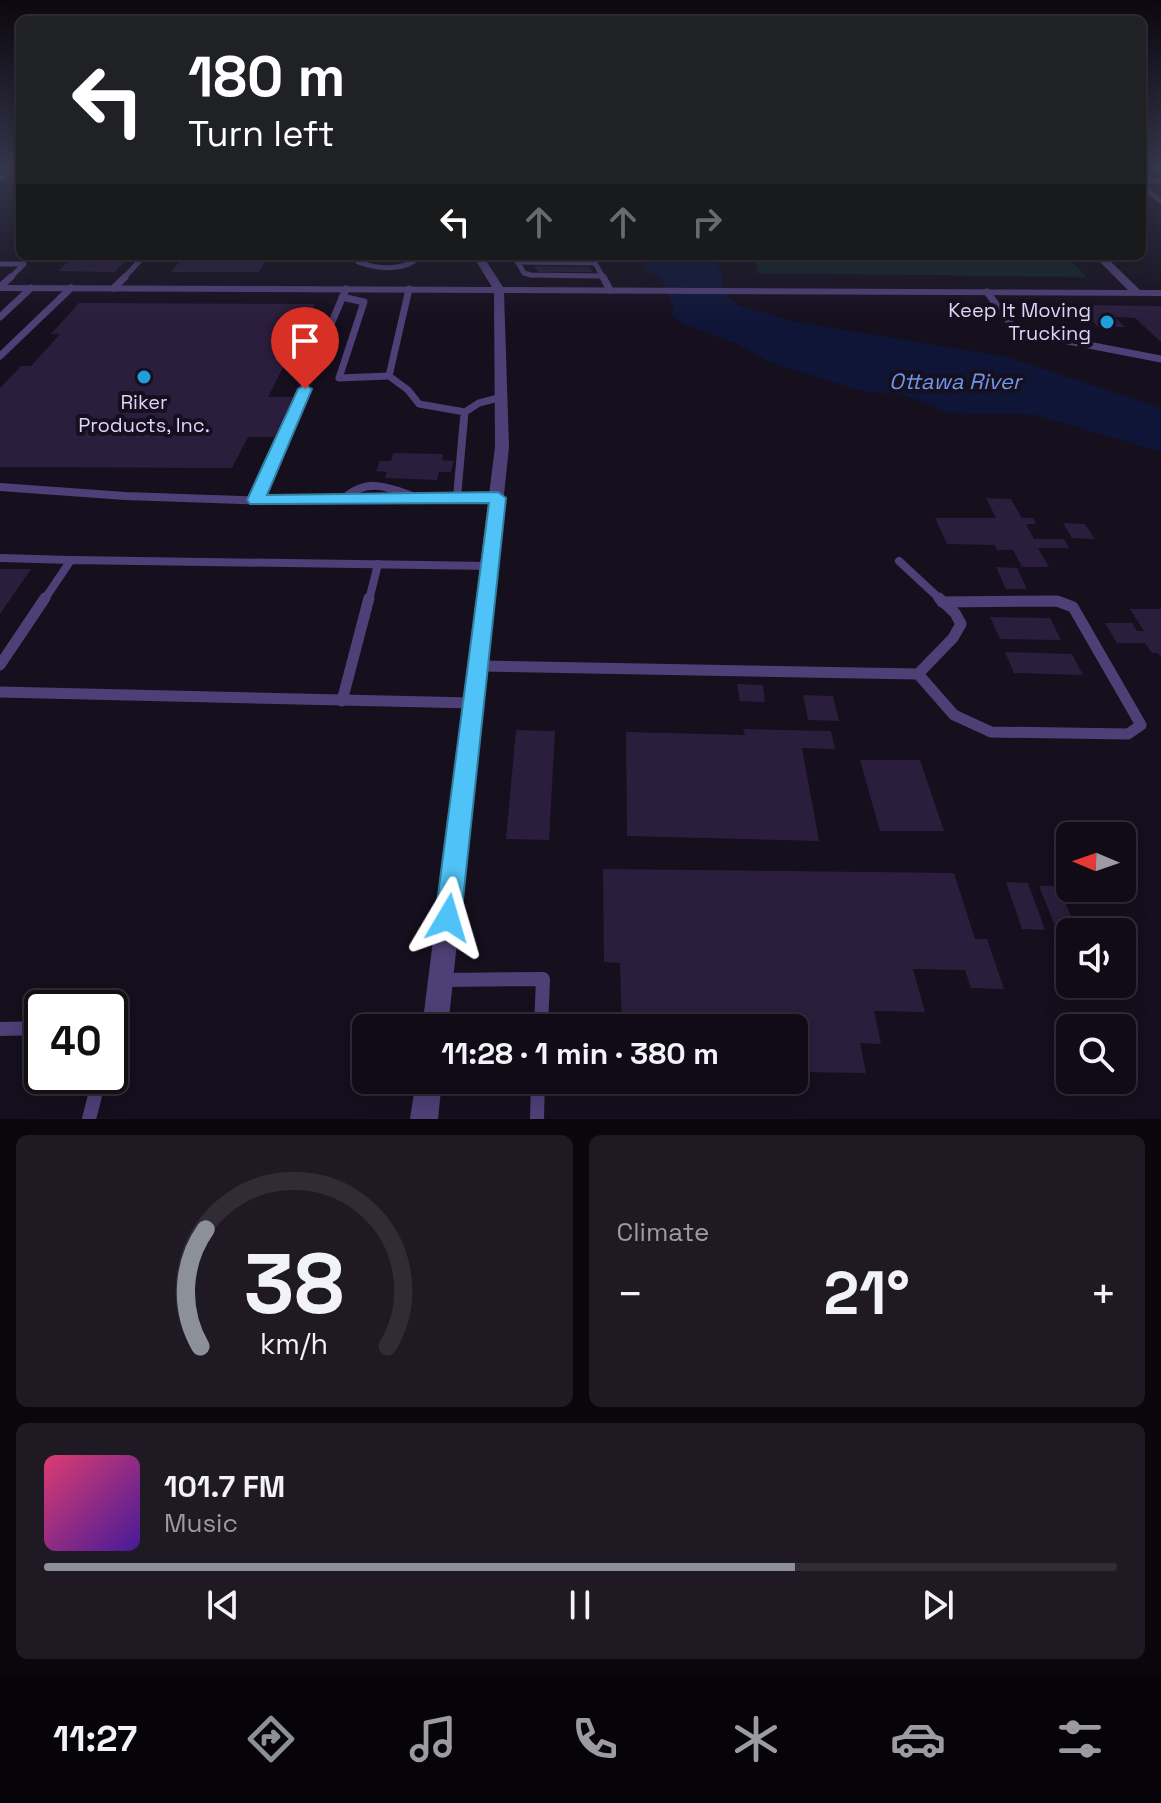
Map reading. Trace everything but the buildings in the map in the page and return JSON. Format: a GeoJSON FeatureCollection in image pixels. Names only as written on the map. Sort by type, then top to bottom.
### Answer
{"type":"FeatureCollection","features":[{"type":"Feature","properties":{"kind":"street"},"geometry":{"type":"LineString","coordinates":[[1103,260],[1136,292]]}},
{"type":"Feature","properties":{"kind":"street"},"geometry":{"type":"LineString","coordinates":[[434,289],[476,265],[499,289],[502,397],[498,498],[437,1014]]}},
{"type":"Feature","properties":{"kind":"street"},"geometry":{"type":"LineString","coordinates":[[0,287],[344,293],[499,289],[1160,293]]}},
{"type":"Feature","properties":{"kind":"street"},"geometry":{"type":"LineString","coordinates":[[424,1119],[427,1094]]}},
{"type":"Feature","properties":{"kind":"lane"},"geometry":{"type":"LineString","coordinates":[[114,288],[140,260]]}},
{"type":"Feature","properties":{"kind":"lane"},"geometry":{"type":"LineString","coordinates":[[358,260],[368,267],[403,265],[417,260]]}},
{"type":"Feature","properties":{"kind":"lane"},"geometry":{"type":"LineString","coordinates":[[517,260],[524,273],[577,269],[602,276]]}},
{"type":"Feature","properties":{"kind":"lane"},"geometry":{"type":"LineString","coordinates":[[519,260],[548,269],[577,269],[591,260]]}},
{"type":"Feature","properties":{"kind":"lane"},"geometry":{"type":"LineString","coordinates":[[594,260],[610,290]]}},
{"type":"Feature","properties":{"kind":"lane"},"geometry":{"type":"LineString","coordinates":[[0,264],[24,264],[0,287]]}},
{"type":"Feature","properties":{"kind":"lane"},"geometry":{"type":"LineString","coordinates":[[563,269],[568,290]]}},
{"type":"Feature","properties":{"kind":"lane"},"geometry":{"type":"LineString","coordinates":[[0,317],[31,288]]}},
{"type":"Feature","properties":{"kind":"lane"},"geometry":{"type":"LineString","coordinates":[[0,356],[71,288]]}},
{"type":"Feature","properties":{"kind":"lane"},"geometry":{"type":"LineString","coordinates":[[389,376],[409,289]]}},
{"type":"Feature","properties":{"kind":"lane"},"geometry":{"type":"LineString","coordinates":[[987,292],[1016,331],[1161,359]]}},
{"type":"Feature","properties":{"kind":"lane"},"geometry":{"type":"LineString","coordinates":[[256,500],[344,293],[364,302],[339,378],[389,376],[408,390],[419,404],[465,412],[479,403],[502,397]]}},
{"type":"Feature","properties":{"kind":"lane"},"geometry":{"type":"LineString","coordinates":[[457,497],[465,412]]}},
{"type":"Feature","properties":{"kind":"lane"},"geometry":{"type":"LineString","coordinates":[[342,500],[356,486],[373,483],[418,498]]}},
{"type":"Feature","properties":{"kind":"lane"},"geometry":{"type":"LineString","coordinates":[[0,487],[256,500],[498,498]]}},
{"type":"Feature","properties":{"kind":"lane"},"geometry":{"type":"LineString","coordinates":[[0,558],[490,566]]}},
{"type":"Feature","properties":{"kind":"lane"},"geometry":{"type":"LineString","coordinates":[[0,665],[71,560]]}},
{"type":"Feature","properties":{"kind":"lane"},"geometry":{"type":"LineString","coordinates":[[478,666],[918,674],[953,638],[961,624],[955,613],[899,561]]}},
{"type":"Feature","properties":{"kind":"lane"},"geometry":{"type":"LineString","coordinates":[[342,701],[378,564]]}},
{"type":"Feature","properties":{"kind":"lane"},"geometry":{"type":"LineString","coordinates":[[918,674],[954,715],[991,732],[1128,734],[1141,725],[1073,607],[1057,601],[942,602]]}},
{"type":"Feature","properties":{"kind":"lane"},"geometry":{"type":"LineString","coordinates":[[0,692],[473,703]]}},
{"type":"Feature","properties":{"kind":"lane"},"geometry":{"type":"LineString","coordinates":[[441,980],[543,979],[542,1014]]}},
{"type":"Feature","properties":{"kind":"lane"},"geometry":{"type":"LineString","coordinates":[[0,1029],[24,1028]]}},
{"type":"Feature","properties":{"kind":"lane"},"geometry":{"type":"LineString","coordinates":[[89,1119],[95,1094]]}},
{"type":"Feature","properties":{"kind":"lane"},"geometry":{"type":"LineString","coordinates":[[537,1119],[538,1094]]}},
{"type":"Feature","properties":{"kind":"shaded area"},"geometry":{"type":"Polygon","coordinates":[[[755,260],[1071,260],[1086,277],[758,273],[755,260]]]}},
{"type":"Feature","properties":{"kind":"water","name":"Ottawa River"},"geometry":{"type":"Polygon","coordinates":[[[641,260],[715,260],[725,294],[739,306],[791,321],[1007,357],[1161,408],[1161,452],[1036,415],[949,413],[901,394],[865,392],[769,362],[741,346],[682,323],[672,315],[673,306],[662,278],[646,271],[641,260]]]}},
{"type":"Feature","properties":{"kind":"place","name":"Keep It Moving Trucking"},"geometry":{"type":"Point","coordinates":[1107,322]}},
{"type":"Feature","properties":{"kind":"place","name":"Riker Products, Inc."},"geometry":{"type":"Point","coordinates":[144,377]}},
{"type":"Feature","properties":{"kind":"route"},"geometry":{"type":"LineString","coordinates":[[305,389],[256,500],[498,498],[448,918]]}}]}
